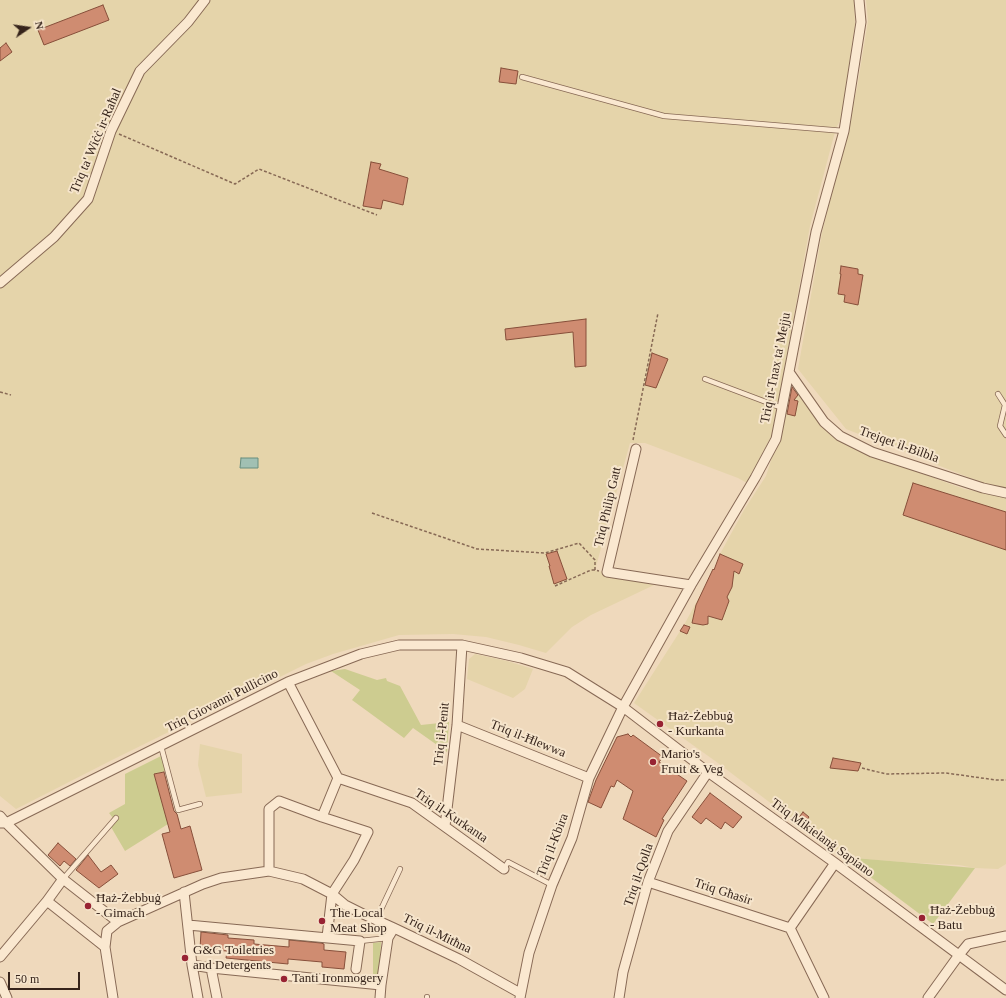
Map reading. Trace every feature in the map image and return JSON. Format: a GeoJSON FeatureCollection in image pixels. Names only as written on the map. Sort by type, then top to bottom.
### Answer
{"type":"FeatureCollection","features":[{"type":"Feature","properties":{"kind":"street","name":"Triq ta' Wiċċ ir-Raħal"},"geometry":{"type":"LineString","coordinates":[[0,283],[54,237],[88,199],[111,131],[140,70],[188,22],[205,0]]}},
{"type":"Feature","properties":{"kind":"street","name":"Triq it-Tnax ta' Mejju"},"geometry":{"type":"LineString","coordinates":[[624,707],[691,585],[755,478],[776,439],[816,232],[844,131],[861,22],[859,0]]}},
{"type":"Feature","properties":{"kind":"street","name":"Trejqet il-Bilbla"},"geometry":{"type":"LineString","coordinates":[[789,372],[824,422],[840,436],[872,452],[983,488],[1006,493]]}},
{"type":"Feature","properties":{"kind":"street","name":"Triq Philip Gatt"},"geometry":{"type":"LineString","coordinates":[[607,572],[636,449]]}},
{"type":"Feature","properties":{"kind":"street"},"geometry":{"type":"LineString","coordinates":[[607,572],[691,585]]}},
{"type":"Feature","properties":{"kind":"street","name":"Triq Giovanni Pullicino"},"geometry":{"type":"LineString","coordinates":[[2,821],[161,746],[288,682],[361,654],[399,645],[462,645],[521,658],[567,672],[624,707]]}},
{"type":"Feature","properties":{"kind":"street","name":"Triq il-Penit"},"geometry":{"type":"LineString","coordinates":[[445,826],[457,725],[462,645]]}},
{"type":"Feature","properties":{"kind":"street"},"geometry":{"type":"LineString","coordinates":[[288,682],[338,778],[322,817]]}},
{"type":"Feature","properties":{"kind":"street","name":"Triq Mikielanġ Sapiano"},"geometry":{"type":"LineString","coordinates":[[624,707],[708,772],[835,863],[1006,990]]}},
{"type":"Feature","properties":{"kind":"street","name":"Triq il-Kbira"},"geometry":{"type":"LineString","coordinates":[[520,995],[529,953],[552,885],[572,838],[589,778],[624,707]]}},
{"type":"Feature","properties":{"kind":"street","name":"Triq il-Ħlewwa"},"geometry":{"type":"LineString","coordinates":[[457,725],[589,778]]}},
{"type":"Feature","properties":{"kind":"street","name":"Triq il-Qolla"},"geometry":{"type":"LineString","coordinates":[[620,998],[623,972],[648,882],[668,831],[708,772]]}},
{"type":"Feature","properties":{"kind":"street","name":"Triq il-Kurkanta"},"geometry":{"type":"LineString","coordinates":[[338,778],[412,803],[504,869]]}},
{"type":"Feature","properties":{"kind":"street"},"geometry":{"type":"LineString","coordinates":[[269,870],[269,809],[279,800],[322,817],[368,832],[354,860],[332,894],[327,937]]}},
{"type":"Feature","properties":{"kind":"street"},"geometry":{"type":"LineString","coordinates":[[2,821],[63,879],[118,922]]}},
{"type":"Feature","properties":{"kind":"street"},"geometry":{"type":"LineString","coordinates":[[824,998],[790,928],[835,863]]}},
{"type":"Feature","properties":{"kind":"street","name":"Triq il-Mitħna"},"geometry":{"type":"LineString","coordinates":[[105,947],[107,930],[118,922],[203,884],[221,878],[269,870],[303,879],[332,894],[345,905],[459,959],[520,995]]}},
{"type":"Feature","properties":{"kind":"street"},"geometry":{"type":"LineString","coordinates":[[0,957],[47,901],[63,879]]}},
{"type":"Feature","properties":{"kind":"street","name":"Triq Għasir"},"geometry":{"type":"LineString","coordinates":[[648,882],[790,928]]}},
{"type":"Feature","properties":{"kind":"street"},"geometry":{"type":"LineString","coordinates":[[184,892],[192,965],[198,998]]}},
{"type":"Feature","properties":{"kind":"street"},"geometry":{"type":"LineString","coordinates":[[47,901],[105,947],[113,998]]}},
{"type":"Feature","properties":{"kind":"street"},"geometry":{"type":"LineString","coordinates":[[188,925],[360,941],[356,969]]}},
{"type":"Feature","properties":{"kind":"street"},"geometry":{"type":"LineString","coordinates":[[380,998],[388,938],[394,928]]}},
{"type":"Feature","properties":{"kind":"street"},"geometry":{"type":"LineString","coordinates":[[928,998],[968,944],[1006,936]]}},
{"type":"Feature","properties":{"kind":"street"},"geometry":{"type":"LineString","coordinates":[[192,965],[381,985]]}},
{"type":"Feature","properties":{"kind":"street"},"geometry":{"type":"LineString","coordinates":[[212,968],[217,998]]}},
{"type":"Feature","properties":{"kind":"street"},"geometry":{"type":"LineString","coordinates":[[0,982],[7,998]]}},
{"type":"Feature","properties":{"kind":"lane"},"geometry":{"type":"LineString","coordinates":[[522,77],[664,116],[844,131]]}},
{"type":"Feature","properties":{"kind":"lane"},"geometry":{"type":"LineString","coordinates":[[705,379],[782,408]]}},
{"type":"Feature","properties":{"kind":"lane"},"geometry":{"type":"LineString","coordinates":[[998,394],[1005,405],[1000,426],[1006,435]]}},
{"type":"Feature","properties":{"kind":"lane"},"geometry":{"type":"LineString","coordinates":[[161,746],[178,810],[200,804]]}},
{"type":"Feature","properties":{"kind":"lane"},"geometry":{"type":"LineString","coordinates":[[63,879],[116,818]]}},
{"type":"Feature","properties":{"kind":"lane","name":"Triq il-Kurkanta"},"geometry":{"type":"LineString","coordinates":[[504,869],[508,862],[552,885]]}},
{"type":"Feature","properties":{"kind":"lane"},"geometry":{"type":"LineString","coordinates":[[376,920],[400,870]]}},
{"type":"Feature","properties":{"kind":"lane"},"geometry":{"type":"LineString","coordinates":[[360,941],[388,938]]}},
{"type":"Feature","properties":{"kind":"path"},"geometry":{"type":"LineString","coordinates":[[111,131],[235,184],[259,169],[377,215]]}},
{"type":"Feature","properties":{"kind":"path"},"geometry":{"type":"LineString","coordinates":[[636,449],[632,441],[658,314]]}},
{"type":"Feature","properties":{"kind":"path"},"geometry":{"type":"LineString","coordinates":[[0,392],[11,395]]}},
{"type":"Feature","properties":{"kind":"path"},"geometry":{"type":"LineString","coordinates":[[372,513],[477,549],[545,553],[579,543],[595,560],[595,570]]}},
{"type":"Feature","properties":{"kind":"path"},"geometry":{"type":"LineString","coordinates":[[555,586],[591,570],[607,572]]}},
{"type":"Feature","properties":{"kind":"path"},"geometry":{"type":"LineString","coordinates":[[862,768],[886,774],[946,773],[1006,780]]}},
{"type":"Feature","properties":{"kind":"shaded area"},"geometry":{"type":"Polygon","coordinates":[[[0,0],[854,0],[855,25],[841,119],[836,128],[810,226],[773,433],[747,483],[738,478],[645,443],[630,443],[595,570],[654,585],[591,615],[572,627],[546,653],[486,637],[453,634],[399,635],[333,654],[306,664],[16,809],[0,796],[0,0]]]}},
{"type":"Feature","properties":{"kind":"shaded area"},"geometry":{"type":"Polygon","coordinates":[[[866,0],[1006,0],[1006,492],[846,429],[798,369],[822,233],[857,88],[868,21],[866,0]]]}},
{"type":"Feature","properties":{"kind":"shaded area"},"geometry":{"type":"Polygon","coordinates":[[[791,387],[799,393],[829,433],[907,468],[964,489],[1006,497],[1006,864],[998,869],[854,858],[848,862],[718,763],[634,703],[684,625],[744,510],[766,476],[786,414],[791,387]]]}},
{"type":"Feature","properties":{"kind":"shaded area"},"geometry":{"type":"Polygon","coordinates":[[[241,458],[258,458],[258,468],[240,468],[241,458]]]}},
{"type":"Feature","properties":{"kind":"shaded area"},"geometry":{"type":"Polygon","coordinates":[[[475,654],[507,661],[533,669],[525,689],[513,698],[467,679],[469,659],[475,654]]]}},
{"type":"Feature","properties":{"kind":"shaded area"},"geometry":{"type":"Polygon","coordinates":[[[345,669],[377,680],[386,678],[387,681],[400,686],[421,725],[449,722],[447,752],[413,728],[404,738],[352,700],[360,690],[331,671],[345,669]]]}},
{"type":"Feature","properties":{"kind":"shaded area"},"geometry":{"type":"Polygon","coordinates":[[[200,744],[242,754],[242,793],[206,797],[198,765],[200,744]]]}},
{"type":"Feature","properties":{"kind":"shaded area"},"geometry":{"type":"Polygon","coordinates":[[[161,756],[166,771],[155,774],[168,824],[125,851],[111,827],[116,822],[109,813],[125,804],[125,774],[161,756]]]}},
{"type":"Feature","properties":{"kind":"shaded area"},"geometry":{"type":"Polygon","coordinates":[[[854,858],[975,868],[933,924],[849,861],[854,858]]]}},
{"type":"Feature","properties":{"kind":"shaded area"},"geometry":{"type":"Polygon","coordinates":[[[381,942],[379,980],[369,981],[373,975],[373,943],[381,942]]]}},
{"type":"Feature","properties":{"kind":"building"},"geometry":{"type":"Polygon","coordinates":[[[103,5],[109,20],[44,45],[38,30],[103,5]]]}},
{"type":"Feature","properties":{"kind":"building"},"geometry":{"type":"Polygon","coordinates":[[[6,43],[12,52],[0,61],[0,48],[6,43]]]}},
{"type":"Feature","properties":{"kind":"building"},"geometry":{"type":"Polygon","coordinates":[[[501,68],[518,71],[516,84],[499,82],[501,68]]]}},
{"type":"Feature","properties":{"kind":"building"},"geometry":{"type":"Polygon","coordinates":[[[371,162],[381,164],[379,169],[408,178],[403,205],[383,200],[381,209],[363,206],[371,162]]]}},
{"type":"Feature","properties":{"kind":"building"},"geometry":{"type":"Polygon","coordinates":[[[841,266],[858,269],[858,274],[863,275],[858,305],[844,302],[845,295],[838,294],[841,266]]]}},
{"type":"Feature","properties":{"kind":"building"},"geometry":{"type":"Polygon","coordinates":[[[586,319],[586,366],[575,367],[573,332],[506,340],[505,329],[586,319]]]}},
{"type":"Feature","properties":{"kind":"building"},"geometry":{"type":"Polygon","coordinates":[[[652,353],[668,359],[656,388],[645,385],[652,353]]]}},
{"type":"Feature","properties":{"kind":"building"},"geometry":{"type":"Polygon","coordinates":[[[792,387],[798,395],[794,400],[798,401],[795,416],[787,414],[792,387]]]}},
{"type":"Feature","properties":{"kind":"building"},"geometry":{"type":"Polygon","coordinates":[[[913,483],[1006,512],[1006,550],[903,515],[913,483]]]}},
{"type":"Feature","properties":{"kind":"building"},"geometry":{"type":"Polygon","coordinates":[[[557,551],[567,579],[554,584],[546,554],[557,551]]]}},
{"type":"Feature","properties":{"kind":"building"},"geometry":{"type":"Polygon","coordinates":[[[720,554],[743,564],[739,574],[734,571],[732,587],[727,597],[729,601],[722,620],[708,616],[708,624],[703,625],[692,623],[696,605],[713,569],[714,570],[720,554]]]}},
{"type":"Feature","properties":{"kind":"building"},"geometry":{"type":"Polygon","coordinates":[[[684,625],[690,627],[687,634],[680,631],[684,625]]]}},
{"type":"Feature","properties":{"kind":"building"},"geometry":{"type":"Polygon","coordinates":[[[628,734],[631,737],[633,735],[663,757],[659,762],[687,781],[662,819],[664,820],[656,837],[623,819],[633,791],[617,780],[614,787],[611,786],[601,808],[588,802],[596,780],[617,737],[628,734]]]}},
{"type":"Feature","properties":{"kind":"building"},"geometry":{"type":"Polygon","coordinates":[[[833,758],[861,763],[858,771],[830,768],[833,758]]]}},
{"type":"Feature","properties":{"kind":"building"},"geometry":{"type":"Polygon","coordinates":[[[164,772],[174,811],[177,814],[181,829],[190,826],[202,870],[174,878],[162,834],[170,832],[154,774],[164,772]]]}},
{"type":"Feature","properties":{"kind":"building"},"geometry":{"type":"Polygon","coordinates":[[[710,793],[742,817],[733,828],[725,822],[721,829],[706,818],[701,824],[692,817],[710,793]]]}},
{"type":"Feature","properties":{"kind":"building"},"geometry":{"type":"Polygon","coordinates":[[[803,812],[809,817],[803,825],[797,820],[803,812]]]}},
{"type":"Feature","properties":{"kind":"building"},"geometry":{"type":"Polygon","coordinates":[[[58,843],[76,859],[70,866],[64,861],[60,866],[48,855],[58,843]]]}},
{"type":"Feature","properties":{"kind":"building"},"geometry":{"type":"Polygon","coordinates":[[[88,855],[101,872],[111,865],[118,874],[99,888],[76,870],[88,855]]]}},
{"type":"Feature","properties":{"kind":"building"},"geometry":{"type":"Polygon","coordinates":[[[201,932],[228,935],[228,938],[254,940],[254,944],[289,947],[289,940],[321,943],[324,944],[324,950],[346,952],[344,969],[322,967],[322,962],[288,959],[288,964],[226,958],[227,951],[200,949],[201,932]]]}},
{"type":"Feature","properties":{"kind":"place","name":"Ħaż-Żebbuġ - Kurkanta"},"geometry":{"type":"Point","coordinates":[660,724]}},
{"type":"Feature","properties":{"kind":"place","name":"Mario's Fruit & Veg"},"geometry":{"type":"Point","coordinates":[653,762]}},
{"type":"Feature","properties":{"kind":"place","name":"Ħaż-Żebbuġ - Gimach"},"geometry":{"type":"Point","coordinates":[88,906]}},
{"type":"Feature","properties":{"kind":"place","name":"Ħaż-Żebbuġ - Batu"},"geometry":{"type":"Point","coordinates":[922,918]}},
{"type":"Feature","properties":{"kind":"place","name":"The Local Meat Shop"},"geometry":{"type":"Point","coordinates":[322,921]}},
{"type":"Feature","properties":{"kind":"place","name":"G&G Toiletries and Detergents"},"geometry":{"type":"Point","coordinates":[185,958]}},
{"type":"Feature","properties":{"kind":"place","name":"Tanti Ironmogery"},"geometry":{"type":"Point","coordinates":[284,979]}}]}
